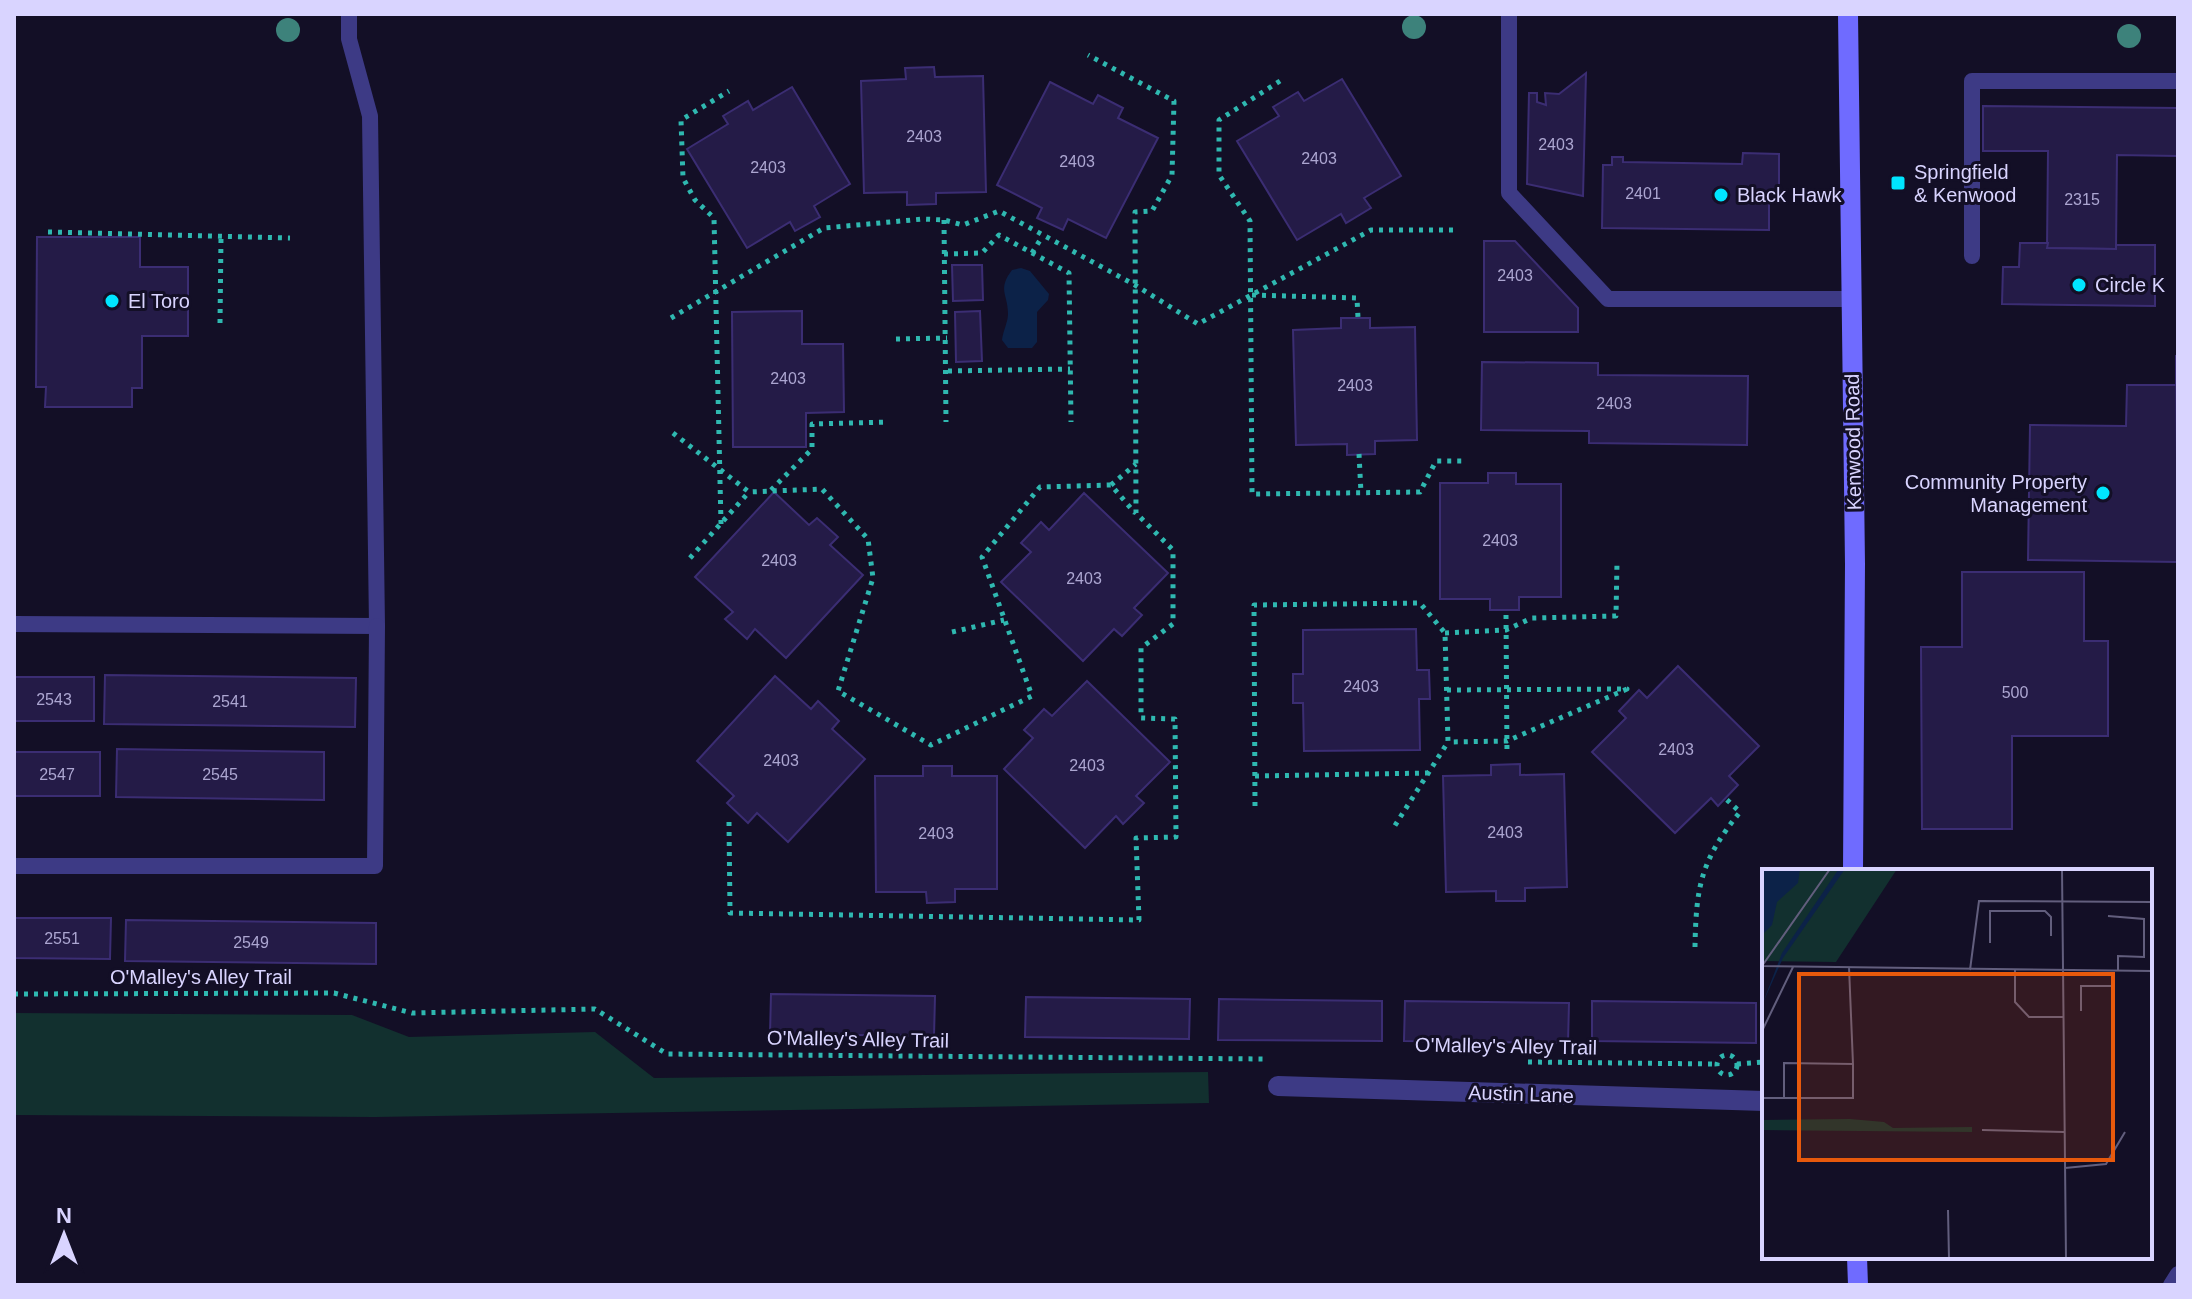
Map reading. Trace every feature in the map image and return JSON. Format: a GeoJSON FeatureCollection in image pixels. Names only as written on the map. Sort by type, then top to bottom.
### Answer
{"type":"FeatureCollection","features":[{"type":"Feature","properties":{"kind":"street","name":"Kenwood Road"},"geometry":{"type":"LineString","coordinates":[[1848,14],[1855,564],[1853,869]]}},
{"type":"Feature","properties":{"kind":"street","name":"Austin Lane"},"geometry":{"type":"LineString","coordinates":[[1278,1086],[1762,1101]]}},
{"type":"Feature","properties":{"kind":"street"},"geometry":{"type":"LineString","coordinates":[[1857,1259],[1858,1285]]}},
{"type":"Feature","properties":{"kind":"lane"},"geometry":{"type":"LineString","coordinates":[[14,866],[375,866],[377,626],[370,116],[349,39],[349,14]]}},
{"type":"Feature","properties":{"kind":"lane"},"geometry":{"type":"LineString","coordinates":[[1509,14],[1509,193],[1608,299],[1852,299]]}},
{"type":"Feature","properties":{"kind":"lane"},"geometry":{"type":"LineString","coordinates":[[1972,256],[1972,81],[2178,81]]}},
{"type":"Feature","properties":{"kind":"lane"},"geometry":{"type":"LineString","coordinates":[[14,624],[377,626]]}},
{"type":"Feature","properties":{"kind":"lane"},"geometry":{"type":"LineString","coordinates":[[2171,1285],[2178,1274]]}},
{"type":"Feature","properties":{"kind":"path"},"geometry":{"type":"LineString","coordinates":[[1088,55],[1174,101],[1172,175],[1152,211],[1135,212],[1136,513]]}},
{"type":"Feature","properties":{"kind":"path"},"geometry":{"type":"LineString","coordinates":[[1280,81],[1219,120],[1219,175],[1250,221],[1252,494],[1420,492],[1436,461],[1464,461]]}},
{"type":"Feature","properties":{"kind":"path"},"geometry":{"type":"LineString","coordinates":[[721,524],[714,218],[695,200],[683,178],[681,120],[729,91]]}},
{"type":"Feature","properties":{"kind":"path"},"geometry":{"type":"LineString","coordinates":[[671,318],[824,228],[923,219],[963,225],[999,211],[1135,285],[1198,324],[1371,230],[1458,230]]}},
{"type":"Feature","properties":{"kind":"path"},"geometry":{"type":"LineString","coordinates":[[944,220],[948,371],[946,422]]}},
{"type":"Feature","properties":{"kind":"path"},"geometry":{"type":"LineString","coordinates":[[48,232],[290,238]]}},
{"type":"Feature","properties":{"kind":"path"},"geometry":{"type":"LineString","coordinates":[[944,254],[982,253],[999,235],[1069,273],[1071,422]]}},
{"type":"Feature","properties":{"kind":"path"},"geometry":{"type":"LineString","coordinates":[[1032,253],[1043,236]]}},
{"type":"Feature","properties":{"kind":"path"},"geometry":{"type":"LineString","coordinates":[[220,323],[221,237]]}},
{"type":"Feature","properties":{"kind":"path"},"geometry":{"type":"LineString","coordinates":[[1251,295],[1357,298],[1358,318]]}},
{"type":"Feature","properties":{"kind":"path"},"geometry":{"type":"LineString","coordinates":[[896,339],[947,338]]}},
{"type":"Feature","properties":{"kind":"path"},"geometry":{"type":"LineString","coordinates":[[948,371],[1070,369]]}},
{"type":"Feature","properties":{"kind":"path"},"geometry":{"type":"LineString","coordinates":[[771,491],[812,449],[812,424],[888,422]]}},
{"type":"Feature","properties":{"kind":"path"},"geometry":{"type":"LineString","coordinates":[[673,433],[749,492],[822,489],[868,539],[873,578],[838,691],[931,745],[1032,696],[982,557],[1040,487],[1111,485],[1136,464]]}},
{"type":"Feature","properties":{"kind":"path"},"geometry":{"type":"LineString","coordinates":[[1359,454],[1361,493]]}},
{"type":"Feature","properties":{"kind":"path"},"geometry":{"type":"LineString","coordinates":[[729,822],[730,913],[1139,920],[1136,838],[1176,837],[1175,719],[1141,718],[1141,648],[1173,624],[1173,550],[1111,485]]}},
{"type":"Feature","properties":{"kind":"path"},"geometry":{"type":"LineString","coordinates":[[690,558],[749,492]]}},
{"type":"Feature","properties":{"kind":"path"},"geometry":{"type":"LineString","coordinates":[[1445,633],[1506,630],[1532,618],[1616,616],[1617,562]]}},
{"type":"Feature","properties":{"kind":"path"},"geometry":{"type":"LineString","coordinates":[[1255,806],[1254,605],[1420,603],[1445,633],[1448,742],[1394,827]]}},
{"type":"Feature","properties":{"kind":"path"},"geometry":{"type":"LineString","coordinates":[[1506,615],[1507,754]]}},
{"type":"Feature","properties":{"kind":"path"},"geometry":{"type":"LineString","coordinates":[[952,632],[1004,620]]}},
{"type":"Feature","properties":{"kind":"path"},"geometry":{"type":"LineString","coordinates":[[1447,690],[1627,689],[1507,741],[1448,742]]}},
{"type":"Feature","properties":{"kind":"path"},"geometry":{"type":"LineString","coordinates":[[1255,776],[1428,773]]}},
{"type":"Feature","properties":{"kind":"path"},"geometry":{"type":"LineString","coordinates":[[1695,947],[1696,902],[1705,867],[1717,840],[1740,812],[1725,798]]}},
{"type":"Feature","properties":{"kind":"path","name":"O'Malley's Alley Trail"},"geometry":{"type":"LineString","coordinates":[[14,994],[334,993],[412,1013],[595,1009],[667,1054],[1271,1059]]}},
{"type":"Feature","properties":{"kind":"path","name":"O'Malley's Alley Trail"},"geometry":{"type":"LineString","coordinates":[[1727,1055],[1732,1056],[1737,1064],[1736,1070],[1727,1076],[1718,1070],[1717,1064],[1722,1056],[1727,1055]]}},
{"type":"Feature","properties":{"kind":"path","name":"O'Malley's Alley Trail"},"geometry":{"type":"LineString","coordinates":[[1526,1062],[1717,1064]]}},
{"type":"Feature","properties":{"kind":"path","name":"O'Malley's Alley Trail"},"geometry":{"type":"LineString","coordinates":[[1737,1064],[1762,1062]]}},
{"type":"Feature","properties":{"kind":"green space"},"geometry":{"type":"Polygon","coordinates":[[[14,1013],[352,1015],[409,1037],[595,1032],[654,1078],[1208,1072],[1209,1103],[375,1117],[14,1115],[14,1013]]]}},
{"type":"Feature","properties":{"kind":"water"},"geometry":{"type":"Polygon","coordinates":[[[1021,268],[1030,271],[1049,294],[1048,300],[1037,312],[1037,342],[1032,348],[1008,348],[1002,340],[1008,314],[1004,287],[1012,270],[1021,268]]]}},
{"type":"Feature","properties":{"kind":"building"},"geometry":{"type":"Polygon","coordinates":[[[934,67],[935,77],[983,76],[986,192],[936,193],[936,204],[907,205],[907,192],[864,193],[861,81],[906,79],[905,68],[934,67]]]}},
{"type":"Feature","properties":{"kind":"building"},"geometry":{"type":"Polygon","coordinates":[[[1586,73],[1583,196],[1527,184],[1529,93],[1537,93],[1537,102],[1546,105],[1545,93],[1559,94],[1586,73]]]}},
{"type":"Feature","properties":{"kind":"building"},"geometry":{"type":"Polygon","coordinates":[[[1342,79],[1401,176],[1364,198],[1371,208],[1346,223],[1341,214],[1297,240],[1237,141],[1279,116],[1273,107],[1298,92],[1304,101],[1342,79]]]}},
{"type":"Feature","properties":{"kind":"building"},"geometry":{"type":"Polygon","coordinates":[[[1050,82],[1093,104],[1098,95],[1123,108],[1118,118],[1158,138],[1106,238],[1068,219],[1063,230],[1037,218],[1042,208],[997,185],[1050,82]]]}},
{"type":"Feature","properties":{"kind":"building"},"geometry":{"type":"Polygon","coordinates":[[[792,87],[850,184],[814,206],[820,217],[795,231],[790,222],[747,248],[687,149],[728,124],[723,116],[748,101],[753,110],[792,87]]]}},
{"type":"Feature","properties":{"kind":"building","name":"Circle K"},"geometry":{"type":"Polygon","coordinates":[[[1983,106],[2178,108],[2178,156],[2117,155],[2116,249],[2047,248],[2048,151],[1983,151],[1983,106]]]}},
{"type":"Feature","properties":{"kind":"building"},"geometry":{"type":"Polygon","coordinates":[[[1743,153],[1779,154],[1779,191],[1769,191],[1769,230],[1602,228],[1603,165],[1612,165],[1612,157],[1623,157],[1623,162],[1742,164],[1743,153]]]}},
{"type":"Feature","properties":{"kind":"building","name":"El Toro"},"geometry":{"type":"Polygon","coordinates":[[[37,237],[140,237],[140,267],[188,267],[188,336],[142,336],[142,388],[132,388],[132,407],[45,407],[46,387],[36,387],[37,237]]]}},
{"type":"Feature","properties":{"kind":"building"},"geometry":{"type":"Polygon","coordinates":[[[1484,241],[1515,241],[1578,308],[1578,332],[1484,332],[1484,241]]]}},
{"type":"Feature","properties":{"kind":"building","name":"Circle K"},"geometry":{"type":"Polygon","coordinates":[[[2020,243],[2048,243],[2047,248],[2116,249],[2116,245],[2155,245],[2155,306],[2002,304],[2003,267],[2019,267],[2020,243]]]}},
{"type":"Feature","properties":{"kind":"building"},"geometry":{"type":"Polygon","coordinates":[[[952,265],[982,265],[983,300],[953,301],[952,265]]]}},
{"type":"Feature","properties":{"kind":"building"},"geometry":{"type":"Polygon","coordinates":[[[802,311],[802,344],[843,344],[844,412],[806,413],[806,447],[733,447],[732,312],[802,311]]]}},
{"type":"Feature","properties":{"kind":"building"},"geometry":{"type":"Polygon","coordinates":[[[980,311],[982,361],[956,362],[955,312],[980,311]]]}},
{"type":"Feature","properties":{"kind":"building"},"geometry":{"type":"Polygon","coordinates":[[[1341,318],[1370,318],[1370,328],[1415,327],[1417,440],[1375,441],[1375,454],[1347,455],[1347,444],[1296,445],[1293,330],[1341,328],[1341,318]]]}},
{"type":"Feature","properties":{"kind":"building","name":"Community Property Management"},"geometry":{"type":"Polygon","coordinates":[[[2176,355],[2178,562],[2028,560],[2030,425],[2126,426],[2127,385],[2176,385],[2176,355]]]}},
{"type":"Feature","properties":{"kind":"building"},"geometry":{"type":"Polygon","coordinates":[[[1482,362],[1598,363],[1598,375],[1748,376],[1747,445],[1589,443],[1589,431],[1481,430],[1482,362]]]}},
{"type":"Feature","properties":{"kind":"building"},"geometry":{"type":"Polygon","coordinates":[[[1488,473],[1516,473],[1516,484],[1561,484],[1561,597],[1519,597],[1519,610],[1490,610],[1490,599],[1440,599],[1440,483],[1488,483],[1488,473]]]}},
{"type":"Feature","properties":{"kind":"building"},"geometry":{"type":"Polygon","coordinates":[[[774,492],[809,525],[817,518],[838,537],[830,545],[863,575],[786,658],[755,629],[747,639],[725,619],[733,612],[695,577],[774,492]]]}},
{"type":"Feature","properties":{"kind":"building"},"geometry":{"type":"Polygon","coordinates":[[[1084,493],[1168,573],[1134,608],[1142,615],[1122,636],[1114,629],[1083,661],[1001,582],[1031,552],[1021,543],[1041,522],[1049,530],[1084,493]]]}},
{"type":"Feature","properties":{"kind":"building"},"geometry":{"type":"Polygon","coordinates":[[[1962,572],[2084,572],[2084,641],[2108,641],[2108,736],[2012,736],[2012,829],[1922,829],[1921,647],[1962,647],[1962,572]]]}},
{"type":"Feature","properties":{"kind":"building"},"geometry":{"type":"Polygon","coordinates":[[[1416,629],[1417,670],[1429,670],[1430,699],[1419,699],[1420,750],[1304,751],[1303,703],[1293,703],[1293,674],[1303,674],[1303,630],[1416,629]]]}},
{"type":"Feature","properties":{"kind":"building"},"geometry":{"type":"Polygon","coordinates":[[[1678,666],[1759,746],[1729,776],[1738,785],[1718,806],[1711,798],[1675,833],[1592,752],[1626,718],[1619,711],[1639,690],[1647,698],[1678,666]]]}},
{"type":"Feature","properties":{"kind":"building"},"geometry":{"type":"Polygon","coordinates":[[[105,675],[356,678],[355,727],[104,724],[105,675]]]}},
{"type":"Feature","properties":{"kind":"building"},"geometry":{"type":"Polygon","coordinates":[[[775,676],[811,709],[818,701],[839,721],[832,729],[865,759],[788,842],[757,813],[748,823],[727,803],[734,796],[697,761],[775,676]]]}},
{"type":"Feature","properties":{"kind":"building"},"geometry":{"type":"Polygon","coordinates":[[[14,677],[94,677],[94,721],[14,721],[14,677]]]}},
{"type":"Feature","properties":{"kind":"building"},"geometry":{"type":"Polygon","coordinates":[[[1087,681],[1170,762],[1136,796],[1144,803],[1123,824],[1116,816],[1085,848],[1004,769],[1033,738],[1024,730],[1044,709],[1052,716],[1087,681]]]}},
{"type":"Feature","properties":{"kind":"building"},"geometry":{"type":"Polygon","coordinates":[[[117,749],[324,752],[324,800],[116,797],[117,749]]]}},
{"type":"Feature","properties":{"kind":"building"},"geometry":{"type":"Polygon","coordinates":[[[14,752],[100,752],[100,796],[14,796],[14,752]]]}},
{"type":"Feature","properties":{"kind":"building"},"geometry":{"type":"Polygon","coordinates":[[[1520,764],[1520,775],[1564,774],[1567,887],[1525,888],[1525,901],[1496,901],[1496,891],[1446,892],[1443,776],[1491,775],[1491,765],[1520,764]]]}},
{"type":"Feature","properties":{"kind":"building"},"geometry":{"type":"Polygon","coordinates":[[[923,766],[952,766],[952,776],[997,776],[997,889],[955,889],[955,902],[927,903],[926,892],[876,892],[875,776],[923,776],[923,766]]]}},
{"type":"Feature","properties":{"kind":"building"},"geometry":{"type":"Polygon","coordinates":[[[14,918],[111,918],[110,959],[14,958],[14,918]]]}},
{"type":"Feature","properties":{"kind":"building"},"geometry":{"type":"Polygon","coordinates":[[[126,920],[376,923],[376,964],[125,961],[126,920]]]}},
{"type":"Feature","properties":{"kind":"building"},"geometry":{"type":"Polygon","coordinates":[[[771,994],[935,996],[934,1036],[770,1034],[771,994]]]}},
{"type":"Feature","properties":{"kind":"building"},"geometry":{"type":"Polygon","coordinates":[[[1026,997],[1190,999],[1189,1039],[1025,1037],[1026,997]]]}},
{"type":"Feature","properties":{"kind":"building"},"geometry":{"type":"Polygon","coordinates":[[[1219,999],[1382,1001],[1382,1041],[1218,1040],[1219,999]]]}},
{"type":"Feature","properties":{"kind":"building"},"geometry":{"type":"Polygon","coordinates":[[[1405,1001],[1569,1003],[1568,1043],[1404,1041],[1405,1001]]]}},
{"type":"Feature","properties":{"kind":"building"},"geometry":{"type":"Polygon","coordinates":[[[1592,1001],[1756,1003],[1756,1043],[1592,1041],[1592,1001]]]}},
{"type":"Feature","properties":{"kind":"place","name":"Springfield & Kenwood"},"geometry":{"type":"Point","coordinates":[1898,183]}},
{"type":"Feature","properties":{"kind":"place","name":"Black Hawk"},"geometry":{"type":"Point","coordinates":[1721,195]}},
{"type":"Feature","properties":{"kind":"place","name":"Circle K"},"geometry":{"type":"Point","coordinates":[2079,285]}},
{"type":"Feature","properties":{"kind":"place","name":"El Toro"},"geometry":{"type":"Point","coordinates":[112,301]}},
{"type":"Feature","properties":{"kind":"place","name":"Community Property Management"},"geometry":{"type":"Point","coordinates":[2103,493]}}]}
